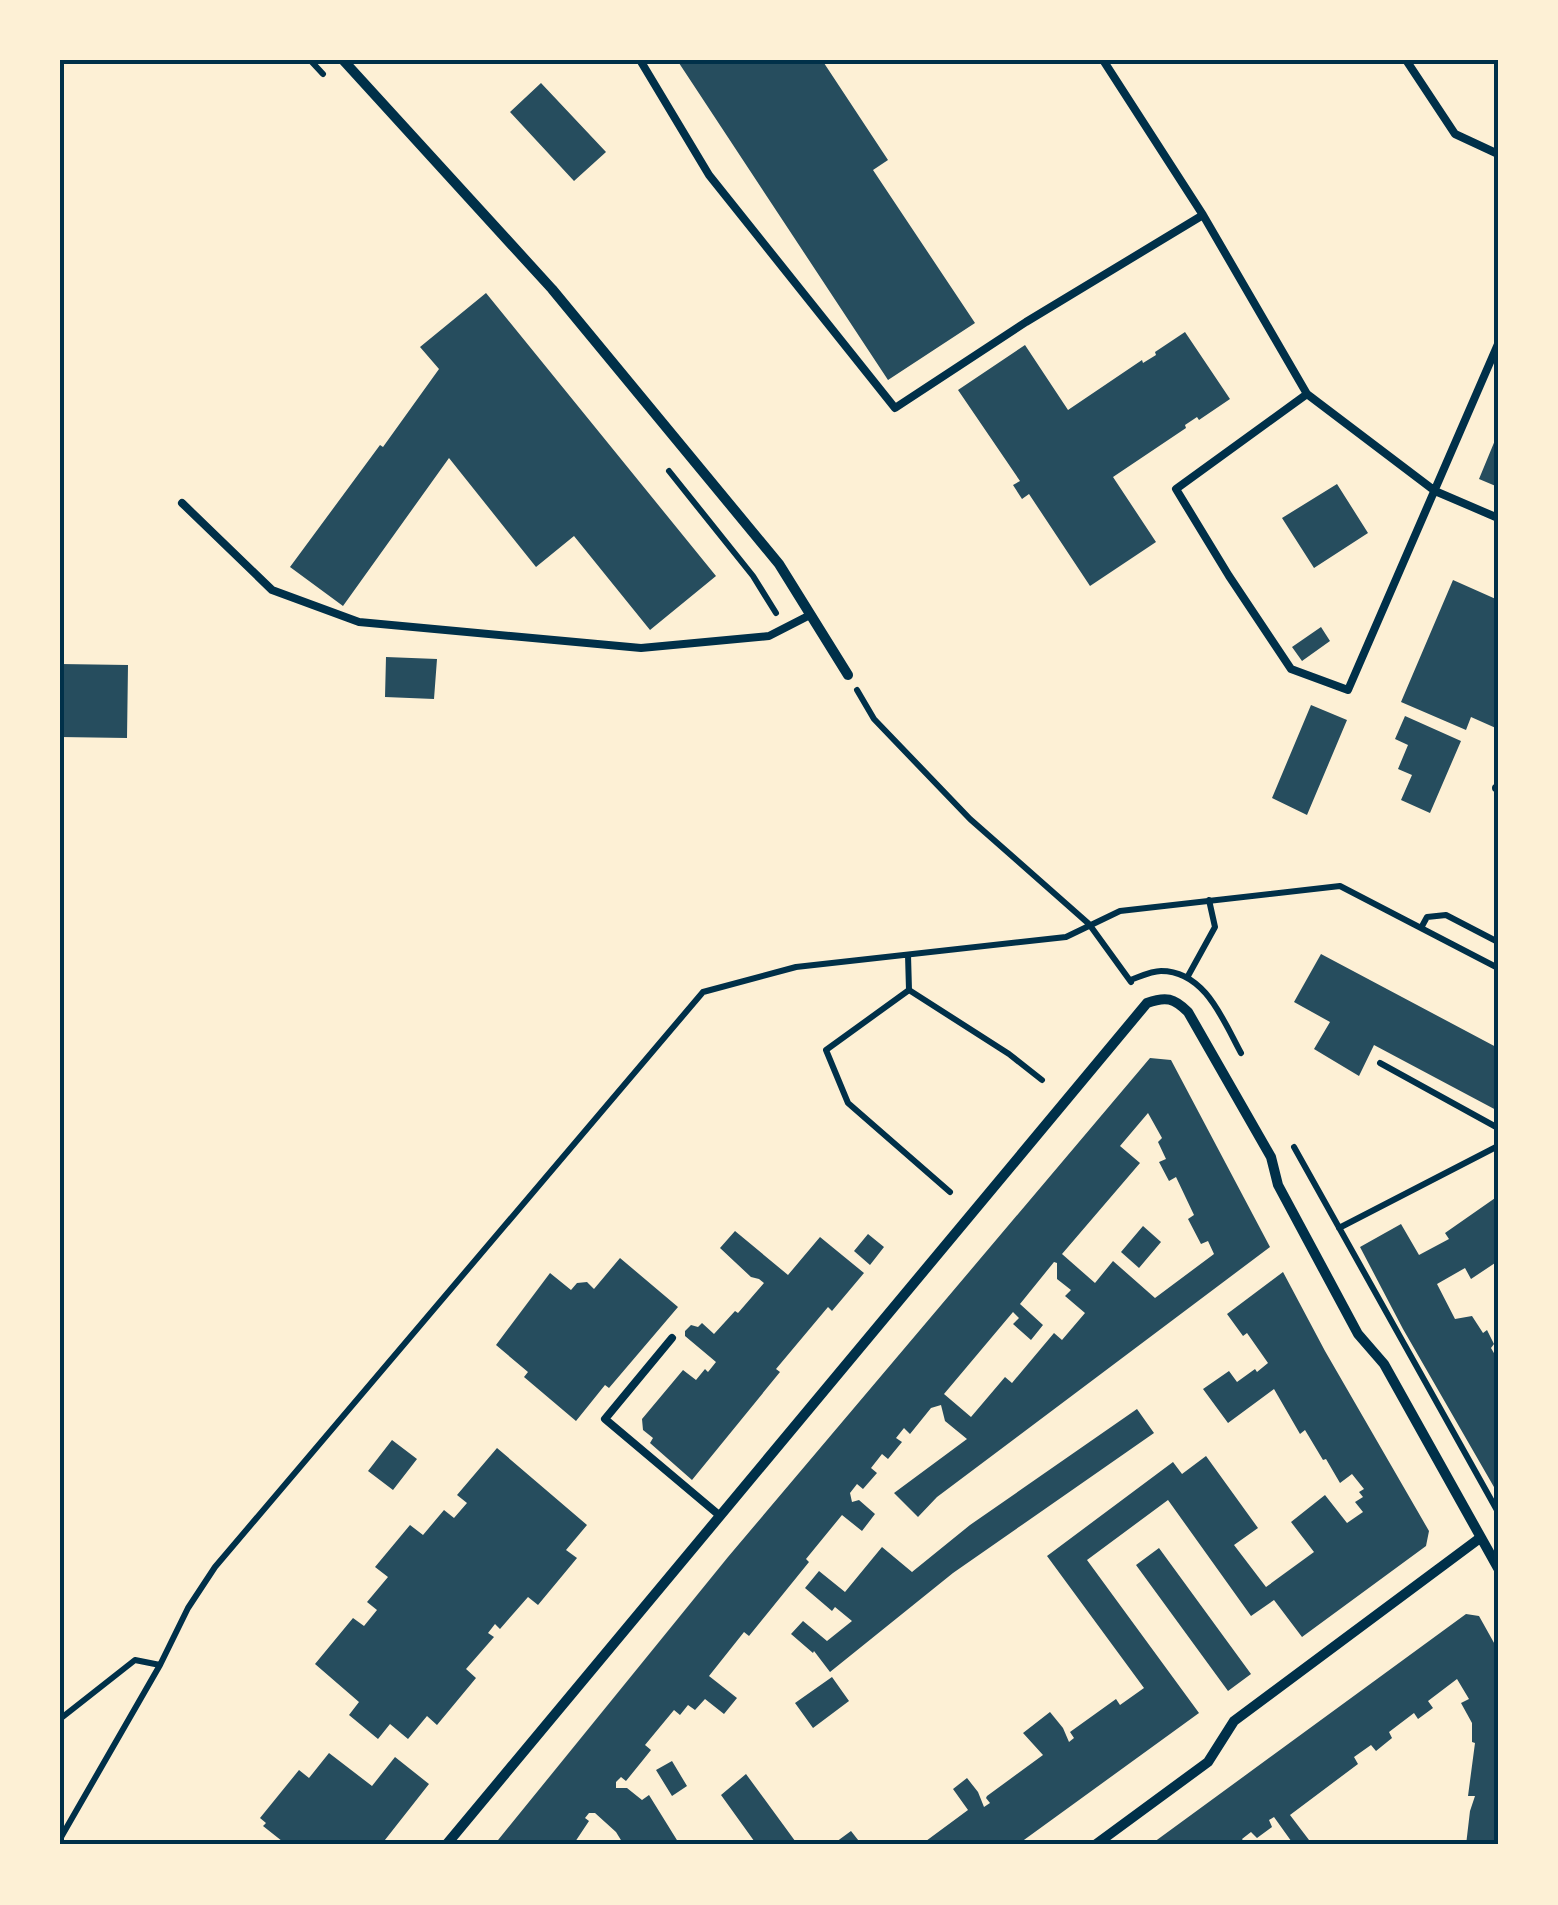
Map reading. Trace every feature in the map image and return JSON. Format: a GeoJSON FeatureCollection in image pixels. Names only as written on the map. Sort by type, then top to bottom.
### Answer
{"type":"FeatureCollection","features":[{"type":"Feature","properties":{"kind":"street"},"geometry":{"type":"LineString","coordinates":[[343,60],[552,289],[779,564],[848,675]]}},
{"type":"Feature","properties":{"kind":"street"},"geometry":{"type":"LineString","coordinates":[[446,1845],[1146,1003],[1162,998],[1176,1000],[1188,1012],[1271,1157],[1278,1185],[1358,1334],[1384,1364],[1498,1568]]}},
{"type":"Feature","properties":{"kind":"street"},"geometry":{"type":"LineString","coordinates":[[1095,1845],[1208,1762],[1234,1722],[1480,1538]]}},
{"type":"Feature","properties":{"kind":"lane"},"geometry":{"type":"LineString","coordinates":[[640,60],[710,175],[895,408],[1026,322],[1203,215]]}},
{"type":"Feature","properties":{"kind":"lane"},"geometry":{"type":"LineString","coordinates":[[1103,60],[1203,215],[1307,394],[1435,491],[1498,518]]}},
{"type":"Feature","properties":{"kind":"lane"},"geometry":{"type":"LineString","coordinates":[[1406,60],[1455,134],[1498,154]]}},
{"type":"Feature","properties":{"kind":"lane"},"geometry":{"type":"LineString","coordinates":[[1307,394],[1176,489],[1228,576],[1291,669],[1348,690],[1498,344]]}},
{"type":"Feature","properties":{"kind":"lane"},"geometry":{"type":"LineString","coordinates":[[182,503],[272,590],[358,622],[641,648],[768,636],[810,615]]}},
{"type":"Feature","properties":{"kind":"lane"},"geometry":{"type":"LineString","coordinates":[[672,1338],[605,1418],[719,1516]]}},
{"type":"Feature","properties":{"kind":"path"},"geometry":{"type":"LineString","coordinates":[[310,60],[324,74]]}},
{"type":"Feature","properties":{"kind":"path"},"geometry":{"type":"LineString","coordinates":[[669,471],[753,576],[786,628]]}},
{"type":"Feature","properties":{"kind":"path"},"geometry":{"type":"LineString","coordinates":[[848,675],[874,718],[970,819],[1089,924],[1146,1003]]}},
{"type":"Feature","properties":{"kind":"path"},"geometry":{"type":"LineString","coordinates":[[60,1838],[214,1566],[703,992],[796,967],[1066,937],[1120,911],[1340,886],[1498,968]]}},
{"type":"Feature","properties":{"kind":"path"},"geometry":{"type":"LineString","coordinates":[[1176,1000],[1215,927],[1209,900]]}},
{"type":"Feature","properties":{"kind":"path"},"geometry":{"type":"LineString","coordinates":[[1421,928],[1427,917],[1446,915],[1498,942]]}},
{"type":"Feature","properties":{"kind":"path"},"geometry":{"type":"LineString","coordinates":[[908,956],[909,990]]}},
{"type":"Feature","properties":{"kind":"path"},"geometry":{"type":"LineString","coordinates":[[1189,976],[1211,1000],[1250,1068]]}},
{"type":"Feature","properties":{"kind":"path"},"geometry":{"type":"LineString","coordinates":[[909,990],[1010,1054],[1042,1080]]}},
{"type":"Feature","properties":{"kind":"path"},"geometry":{"type":"LineString","coordinates":[[909,990],[826,1050],[848,1103],[950,1192]]}},
{"type":"Feature","properties":{"kind":"path"},"geometry":{"type":"LineString","coordinates":[[1380,1063],[1498,1128]]}},
{"type":"Feature","properties":{"kind":"path"},"geometry":{"type":"LineString","coordinates":[[1286,1133],[1498,1512]]}},
{"type":"Feature","properties":{"kind":"path"},"geometry":{"type":"LineString","coordinates":[[1339,1228],[1498,1146]]}},
{"type":"Feature","properties":{"kind":"path"},"geometry":{"type":"LineString","coordinates":[[60,1719],[135,1660],[160,1664]]}},
{"type":"Feature","properties":{"kind":"building"},"geometry":{"type":"Polygon","coordinates":[[[677,60],[822,60],[888,160],[873,170],[975,323],[888,380],[677,60]]]}},
{"type":"Feature","properties":{"kind":"building"},"geometry":{"type":"Polygon","coordinates":[[[541,83],[606,152],[574,181],[510,112],[541,83]]]}},
{"type":"Feature","properties":{"kind":"building"},"geometry":{"type":"Polygon","coordinates":[[[486,293],[716,576],[650,630],[574,536],[536,567],[449,458],[343,606],[290,567],[439,369],[420,347],[486,293]]]}},
{"type":"Feature","properties":{"kind":"building"},"geometry":{"type":"Polygon","coordinates":[[[1185,332],[1230,399],[1185,425],[1186,428],[1113,477],[1156,542],[1090,586],[1029,494],[1022,499],[1013,485],[1020,481],[958,390],[1025,345],[1068,410],[1142,360],[1143,363],[1156,355],[1185,332]]]}},
{"type":"Feature","properties":{"kind":"building"},"geometry":{"type":"Polygon","coordinates":[[[1498,433],[1498,487],[1479,479],[1498,433]]]}},
{"type":"Feature","properties":{"kind":"building"},"geometry":{"type":"Polygon","coordinates":[[[1337,484],[1368,533],[1314,568],[1282,518],[1337,484]]]}},
{"type":"Feature","properties":{"kind":"building"},"geometry":{"type":"Polygon","coordinates":[[[1453,580],[1498,600],[1498,729],[1471,717],[1466,730],[1401,702],[1453,580]]]}},
{"type":"Feature","properties":{"kind":"building"},"geometry":{"type":"Polygon","coordinates":[[[1321,627],[1330,641],[1302,661],[1292,647],[1321,627]]]}},
{"type":"Feature","properties":{"kind":"building"},"geometry":{"type":"Polygon","coordinates":[[[386,657],[437,659],[434,699],[385,697],[386,657]]]}},
{"type":"Feature","properties":{"kind":"building"},"geometry":{"type":"Polygon","coordinates":[[[60,664],[128,665],[127,738],[60,737],[60,664]]]}},
{"type":"Feature","properties":{"kind":"building"},"geometry":{"type":"Polygon","coordinates":[[[1311,705],[1347,720],[1307,815],[1272,798],[1311,705]]]}},
{"type":"Feature","properties":{"kind":"building"},"geometry":{"type":"Polygon","coordinates":[[[1405,716],[1461,741],[1430,813],[1401,800],[1412,775],[1398,769],[1408,745],[1395,739],[1405,716]]]}},
{"type":"Feature","properties":{"kind":"building"},"geometry":{"type":"Polygon","coordinates":[[[1321,954],[1498,1048],[1498,1111],[1374,1045],[1359,1076],[1314,1049],[1330,1022],[1294,1002],[1321,954]]]}},
{"type":"Feature","properties":{"kind":"building"},"geometry":{"type":"Polygon","coordinates":[[[1150,1058],[1171,1060],[1270,1247],[937,1497],[918,1517],[894,1493],[967,1439],[945,1421],[941,1405],[931,1408],[910,1434],[904,1428],[896,1438],[902,1442],[888,1459],[882,1454],[871,1468],[877,1473],[863,1489],[857,1484],[850,1493],[852,1502],[859,1500],[875,1514],[862,1531],[842,1515],[749,1636],[744,1632],[709,1676],[737,1698],[724,1714],[705,1699],[695,1710],[688,1705],[680,1715],[674,1710],[645,1745],[651,1750],[643,1760],[626,1781],[621,1777],[616,1782],[616,1788],[627,1788],[642,1800],[649,1795],[680,1845],[624,1845],[616,1832],[595,1813],[589,1813],[585,1818],[589,1821],[573,1845],[494,1845],[728,1557],[1150,1058]],[[1148,1113],[1120,1146],[1140,1163],[1062,1254],[1095,1283],[1113,1261],[1155,1298],[1214,1254],[1208,1241],[1201,1244],[1188,1219],[1194,1215],[1176,1177],[1169,1181],[1159,1162],[1166,1159],[1158,1142],[1162,1138],[1148,1113]],[[1054,1262],[1020,1304],[1043,1325],[1031,1340],[1013,1324],[1019,1318],[1013,1312],[944,1394],[971,1417],[1005,1377],[1012,1383],[1054,1333],[1062,1340],[1085,1313],[1065,1296],[1071,1290],[1057,1279],[1054,1262]]]}},
{"type":"Feature","properties":{"kind":"building"},"geometry":{"type":"Polygon","coordinates":[[[1498,1196],[1498,1261],[1471,1279],[1465,1268],[1437,1284],[1455,1319],[1472,1316],[1483,1333],[1487,1330],[1494,1344],[1491,1348],[1498,1360],[1498,1494],[1360,1247],[1401,1224],[1419,1255],[1449,1239],[1445,1233],[1498,1196]]]}},
{"type":"Feature","properties":{"kind":"building"},"geometry":{"type":"Polygon","coordinates":[[[1143,1226],[1161,1242],[1139,1268],[1121,1252],[1143,1226]]]}},
{"type":"Feature","properties":{"kind":"building"},"geometry":{"type":"Polygon","coordinates":[[[735,1231],[788,1275],[820,1237],[864,1273],[832,1311],[828,1307],[776,1369],[780,1372],[692,1480],[650,1443],[653,1438],[643,1430],[642,1419],[683,1370],[696,1380],[716,1362],[685,1336],[685,1331],[702,1323],[714,1334],[764,1283],[751,1277],[720,1248],[735,1231]]]}},
{"type":"Feature","properties":{"kind":"building"},"geometry":{"type":"Polygon","coordinates":[[[868,1234],[884,1247],[870,1265],[854,1251],[868,1234]]]}},
{"type":"Feature","properties":{"kind":"building"},"geometry":{"type":"Polygon","coordinates":[[[620,1258],[678,1307],[576,1421],[524,1377],[528,1372],[496,1345],[550,1273],[571,1290],[577,1283],[587,1282],[594,1289],[620,1258]]]}},
{"type":"Feature","properties":{"kind":"building"},"geometry":{"type":"Polygon","coordinates":[[[1283,1272],[1429,1531],[1426,1546],[1302,1637],[1274,1600],[1251,1616],[1168,1500],[1087,1560],[1199,1713],[1017,1845],[929,1845],[926,1841],[968,1810],[953,1789],[967,1778],[984,1807],[990,1803],[987,1796],[1043,1755],[1023,1733],[1050,1712],[1069,1742],[1074,1738],[1070,1732],[1116,1699],[1120,1705],[1144,1688],[1047,1556],[1173,1462],[1182,1474],[1206,1456],[1258,1528],[1234,1545],[1266,1587],[1314,1552],[1291,1522],[1325,1495],[1347,1523],[1363,1512],[1355,1502],[1363,1497],[1359,1492],[1364,1489],[1352,1474],[1340,1483],[1305,1430],[1300,1434],[1274,1389],[1228,1423],[1203,1389],[1229,1371],[1237,1382],[1268,1363],[1247,1333],[1243,1336],[1227,1314],[1283,1272]]]}},
{"type":"Feature","properties":{"kind":"building"},"geometry":{"type":"Polygon","coordinates":[[[1137,1409],[1154,1433],[953,1573],[830,1672],[814,1651],[791,1634],[803,1621],[827,1641],[852,1621],[835,1607],[832,1611],[805,1588],[819,1571],[845,1592],[882,1547],[912,1572],[970,1525],[1137,1409]]]}},
{"type":"Feature","properties":{"kind":"building"},"geometry":{"type":"Polygon","coordinates":[[[392,1440],[417,1459],[393,1490],[368,1471],[392,1440]]]}},
{"type":"Feature","properties":{"kind":"building"},"geometry":{"type":"Polygon","coordinates":[[[497,1448],[587,1525],[566,1550],[577,1558],[538,1605],[528,1597],[500,1629],[495,1624],[488,1633],[494,1637],[466,1669],[476,1678],[437,1725],[427,1716],[408,1739],[390,1724],[378,1739],[349,1715],[359,1702],[315,1664],[353,1618],[364,1626],[377,1610],[367,1602],[388,1577],[375,1567],[410,1525],[423,1535],[444,1510],[454,1518],[467,1503],[457,1495],[497,1448]]]}},
{"type":"Feature","properties":{"kind":"building"},"geometry":{"type":"Polygon","coordinates":[[[1159,1548],[1251,1674],[1228,1691],[1136,1565],[1159,1548]]]}},
{"type":"Feature","properties":{"kind":"building"},"geometry":{"type":"Polygon","coordinates":[[[1466,1614],[1479,1616],[1498,1650],[1498,1845],[1466,1845],[1475,1796],[1468,1796],[1475,1743],[1472,1723],[1461,1703],[1469,1699],[1457,1679],[1428,1701],[1433,1708],[1418,1719],[1414,1713],[1389,1732],[1392,1738],[1376,1751],[1371,1745],[1354,1757],[1358,1764],[1290,1815],[1309,1840],[1302,1845],[1294,1845],[1274,1817],[1269,1820],[1272,1827],[1257,1838],[1251,1832],[1242,1839],[1246,1845],[1150,1845],[1466,1614]]]}},
{"type":"Feature","properties":{"kind":"building"},"geometry":{"type":"Polygon","coordinates":[[[832,1677],[849,1701],[813,1728],[795,1703],[832,1677]]]}},
{"type":"Feature","properties":{"kind":"building"},"geometry":{"type":"Polygon","coordinates":[[[329,1753],[372,1786],[395,1757],[429,1784],[381,1845],[287,1845],[263,1826],[266,1823],[260,1818],[299,1770],[309,1778],[329,1753]]]}},
{"type":"Feature","properties":{"kind":"building"},"geometry":{"type":"Polygon","coordinates":[[[672,1761],[687,1786],[672,1796],[656,1770],[672,1761]]]}},
{"type":"Feature","properties":{"kind":"building"},"geometry":{"type":"Polygon","coordinates":[[[746,1774],[798,1845],[757,1845],[721,1795],[746,1774]]]}},
{"type":"Feature","properties":{"kind":"building"},"geometry":{"type":"Polygon","coordinates":[[[851,1831],[862,1845],[836,1842],[851,1831]]]}}]}
